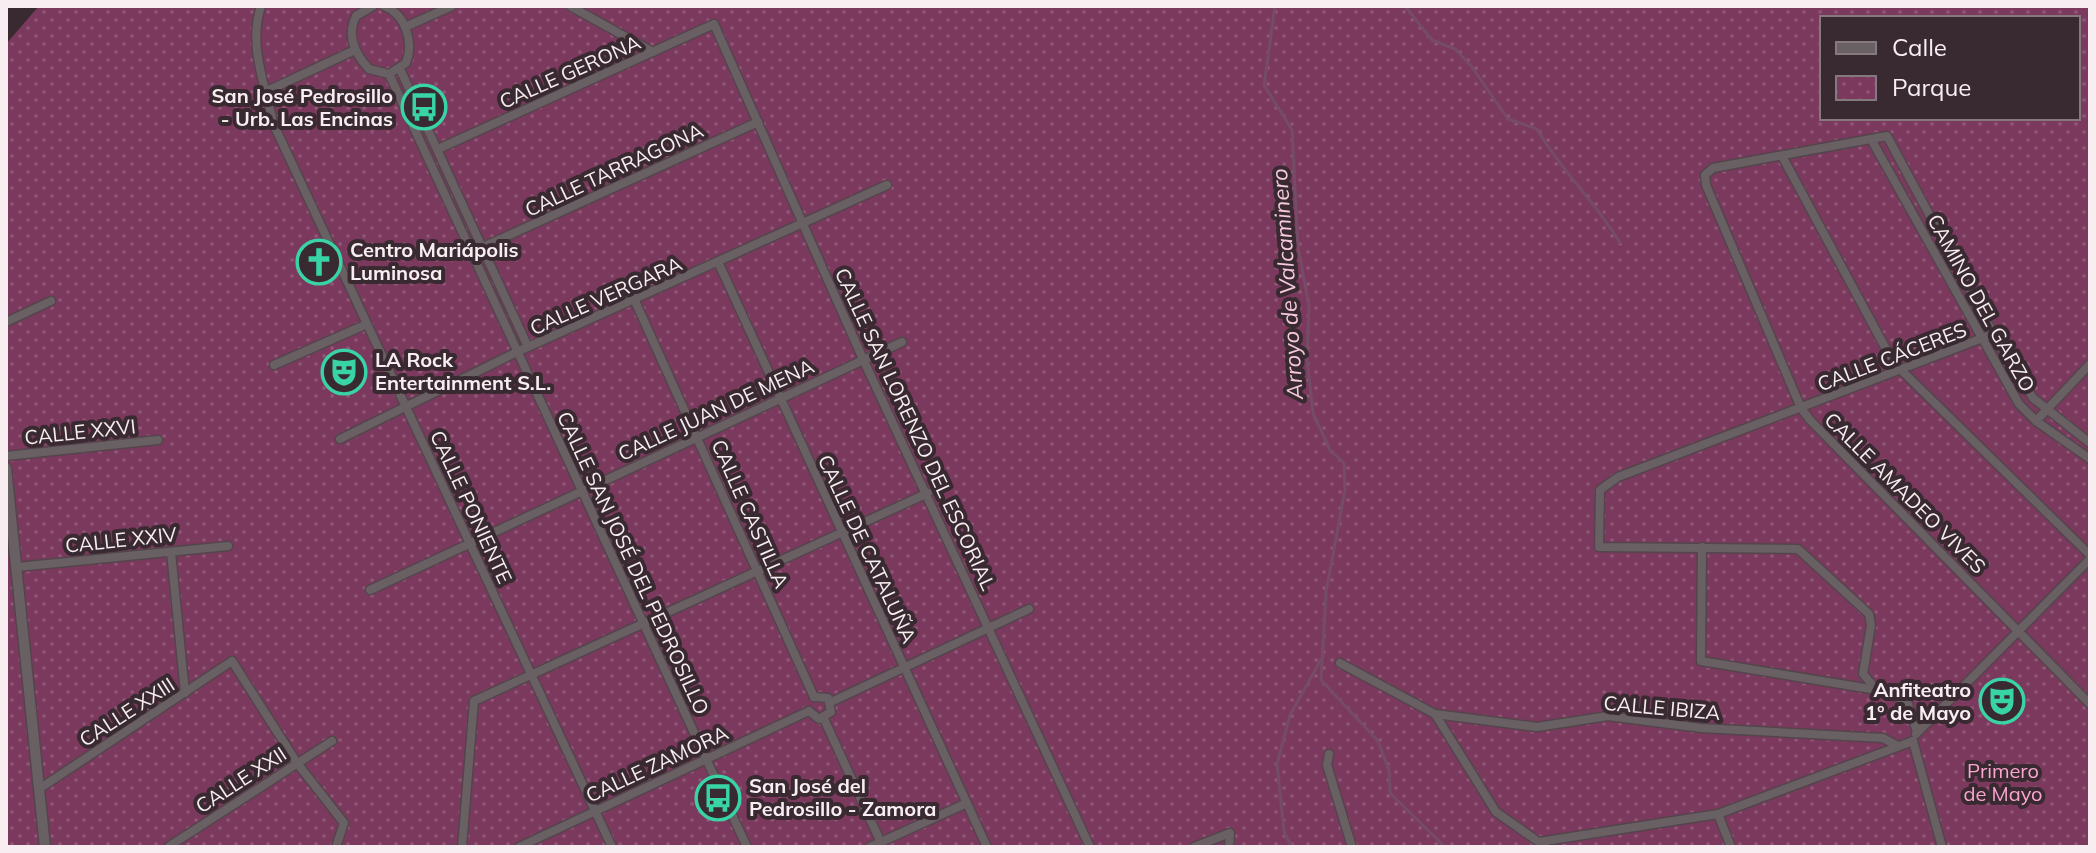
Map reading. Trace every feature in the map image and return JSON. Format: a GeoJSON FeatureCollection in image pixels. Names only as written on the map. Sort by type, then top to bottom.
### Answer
{"type":"FeatureCollection","features":[{"type":"Feature","properties":{"kind":"street","name":"CALLE PONIENTE"},"geometry":{"type":"LineString","coordinates":[[261,6],[256,39],[258,66],[273,123],[612,847]]}},
{"type":"Feature","properties":{"kind":"street"},"geometry":{"type":"LineString","coordinates":[[373,6],[361,11],[353,23],[355,50],[369,69],[389,74],[400,69],[409,56],[405,27],[395,12],[384,6]]}},
{"type":"Feature","properties":{"kind":"street"},"geometry":{"type":"LineString","coordinates":[[405,27],[452,6]]}},
{"type":"Feature","properties":{"kind":"street"},"geometry":{"type":"LineString","coordinates":[[570,6],[653,52]]}},
{"type":"Feature","properties":{"kind":"street","name":"CALLE GERONA"},"geometry":{"type":"LineString","coordinates":[[438,149],[714,24]]}},
{"type":"Feature","properties":{"kind":"street","name":"CALLE SAN LORENZO DEL ESCORIAL"},"geometry":{"type":"LineString","coordinates":[[714,24],[863,359],[991,627],[1086,845]]}},
{"type":"Feature","properties":{"kind":"street"},"geometry":{"type":"LineString","coordinates":[[267,91],[355,50]]}},
{"type":"Feature","properties":{"kind":"street","name":"CALLE SAN JOSÉ DEL PEDROSILLO"},"geometry":{"type":"LineString","coordinates":[[400,69],[483,247],[581,489],[747,847]]}},
{"type":"Feature","properties":{"kind":"street","name":"CALLE SAN JOSÉ DEL PEDROSILLO"},"geometry":{"type":"LineString","coordinates":[[389,74],[524,349]]}},
{"type":"Feature","properties":{"kind":"street","name":"CALLE TARRAGONA"},"geometry":{"type":"LineString","coordinates":[[483,247],[758,122]]}},
{"type":"Feature","properties":{"kind":"street","name":"CAMINO DEL GARZO"},"geometry":{"type":"LineString","coordinates":[[2090,443],[2045,411],[1993,334],[1887,136],[1871,139],[2019,404],[2036,421],[2090,459]]}},
{"type":"Feature","properties":{"kind":"street"},"geometry":{"type":"LineString","coordinates":[[1435,714],[1496,812],[1542,844],[1718,814],[1915,736],[2090,557],[1893,362],[1782,156],[1871,139]]}},
{"type":"Feature","properties":{"kind":"street","name":"CALLE AMADEO VIVES"},"geometry":{"type":"LineString","coordinates":[[1782,156],[1713,168],[1705,175],[1706,185],[1801,408],[2090,704]]}},
{"type":"Feature","properties":{"kind":"street","name":"CALLE VERGARA"},"geometry":{"type":"LineString","coordinates":[[340,439],[524,349],[719,264],[887,185]]}},
{"type":"Feature","properties":{"kind":"street","name":"CALLE DE CATALUÑA"},"geometry":{"type":"LineString","coordinates":[[719,264],[987,847]]}},
{"type":"Feature","properties":{"kind":"street"},"geometry":{"type":"LineString","coordinates":[[6,322],[51,301]]}},
{"type":"Feature","properties":{"kind":"street","name":"CALLE CASTILLA"},"geometry":{"type":"LineString","coordinates":[[635,301],[814,697]]}},
{"type":"Feature","properties":{"kind":"street"},"geometry":{"type":"LineString","coordinates":[[274,365],[367,324]]}},
{"type":"Feature","properties":{"kind":"street","name":"CALLE CÁCERES"},"geometry":{"type":"LineString","coordinates":[[1702,547],[1599,547],[1598,497],[1604,486],[1993,334]]}},
{"type":"Feature","properties":{"kind":"street","name":"CALLE JUAN DE MENA"},"geometry":{"type":"LineString","coordinates":[[370,590],[902,342]]}},
{"type":"Feature","properties":{"kind":"street"},"geometry":{"type":"LineString","coordinates":[[2036,421],[2090,364]]}},
{"type":"Feature","properties":{"kind":"street","name":"CALLE XXVI"},"geometry":{"type":"LineString","coordinates":[[6,456],[158,440]]}},
{"type":"Feature","properties":{"kind":"street"},"geometry":{"type":"LineString","coordinates":[[6,468],[45,847]]}},
{"type":"Feature","properties":{"kind":"street"},"geometry":{"type":"LineString","coordinates":[[462,847],[474,701],[928,493]]}},
{"type":"Feature","properties":{"kind":"street","name":"CALLE XXIV"},"geometry":{"type":"LineString","coordinates":[[17,567],[228,546]]}},
{"type":"Feature","properties":{"kind":"street"},"geometry":{"type":"LineString","coordinates":[[1876,689],[1863,674],[1871,625],[1869,614],[1798,549],[1702,547],[1701,661],[1876,689],[1889,692],[1908,704],[1942,847]]}},
{"type":"Feature","properties":{"kind":"street"},"geometry":{"type":"LineString","coordinates":[[171,552],[185,693]]}},
{"type":"Feature","properties":{"kind":"street"},"geometry":{"type":"LineString","coordinates":[[831,702],[1029,609]]}},
{"type":"Feature","properties":{"kind":"street","name":"CALLE XXIII"},"geometry":{"type":"LineString","coordinates":[[39,789],[232,661],[297,763]]}},
{"type":"Feature","properties":{"kind":"street","name":"CALLE IBIZA"},"geometry":{"type":"LineString","coordinates":[[1340,663],[1435,714],[1537,727],[1608,716],[1701,728],[1883,738],[1896,745]]}},
{"type":"Feature","properties":{"kind":"street"},"geometry":{"type":"LineString","coordinates":[[824,696],[831,702],[831,712],[824,719],[815,718],[809,711],[814,697],[824,696]]}},
{"type":"Feature","properties":{"kind":"street","name":"CALLE ZAMORA"},"geometry":{"type":"LineString","coordinates":[[519,847],[809,711]]}},
{"type":"Feature","properties":{"kind":"street"},"geometry":{"type":"LineString","coordinates":[[824,719],[882,844]]}},
{"type":"Feature","properties":{"kind":"street","name":"CALLE XXII"},"geometry":{"type":"LineString","coordinates":[[168,847],[332,741]]}},
{"type":"Feature","properties":{"kind":"street"},"geometry":{"type":"LineString","coordinates":[[1329,754],[1327,765],[1351,845],[1360,847]]}},
{"type":"Feature","properties":{"kind":"street"},"geometry":{"type":"LineString","coordinates":[[297,763],[344,823],[336,847]]}},
{"type":"Feature","properties":{"kind":"street"},"geometry":{"type":"LineString","coordinates":[[870,847],[967,803]]}},
{"type":"Feature","properties":{"kind":"street"},"geometry":{"type":"LineString","coordinates":[[1718,814],[1731,847]]}},
{"type":"Feature","properties":{"kind":"street"},"geometry":{"type":"LineString","coordinates":[[1194,847],[1230,833],[1229,847]]}},
{"type":"Feature","properties":{"kind":"green space","name":"Primero de Mayo"},"geometry":{"type":"Polygon","coordinates":[[[39,6],[2090,6],[2090,847],[6,847],[6,44],[39,6]]]}},
{"type":"Feature","properties":{"kind":"waterway","name":"Arroyo de Valcaminero"},"geometry":{"type":"LineString","coordinates":[[1275,6],[1264,85],[1292,130],[1298,247],[1309,306],[1307,359],[1313,413],[1330,450],[1344,463],[1345,490],[1326,592],[1321,680],[1378,741],[1389,770],[1390,793],[1445,847]]}},
{"type":"Feature","properties":{"kind":"waterway"},"geometry":{"type":"LineString","coordinates":[[1405,6],[1432,40],[1455,49],[1472,67],[1508,119],[1537,129],[1620,243]]}},
{"type":"Feature","properties":{"kind":"waterway"},"geometry":{"type":"LineString","coordinates":[[1292,847],[1284,832],[1277,764],[1290,715],[1323,656]]}},
{"type":"Feature","properties":{"kind":"place","name":"San José Pedrosillo - Urb. Las Encinas"},"geometry":{"type":"Point","coordinates":[424,107]}},
{"type":"Feature","properties":{"kind":"place","name":"Centro Mariápolis Luminosa"},"geometry":{"type":"Point","coordinates":[319,262]}},
{"type":"Feature","properties":{"kind":"place","name":"LA Rock Entertainment S.L."},"geometry":{"type":"Point","coordinates":[344,372]}},
{"type":"Feature","properties":{"kind":"place","name":"Anfiteatro 1° de Mayo"},"geometry":{"type":"Point","coordinates":[2002,701]}},
{"type":"Feature","properties":{"kind":"place","name":"San José del Pedrosillo - Zamora"},"geometry":{"type":"Point","coordinates":[718,798]}}]}
